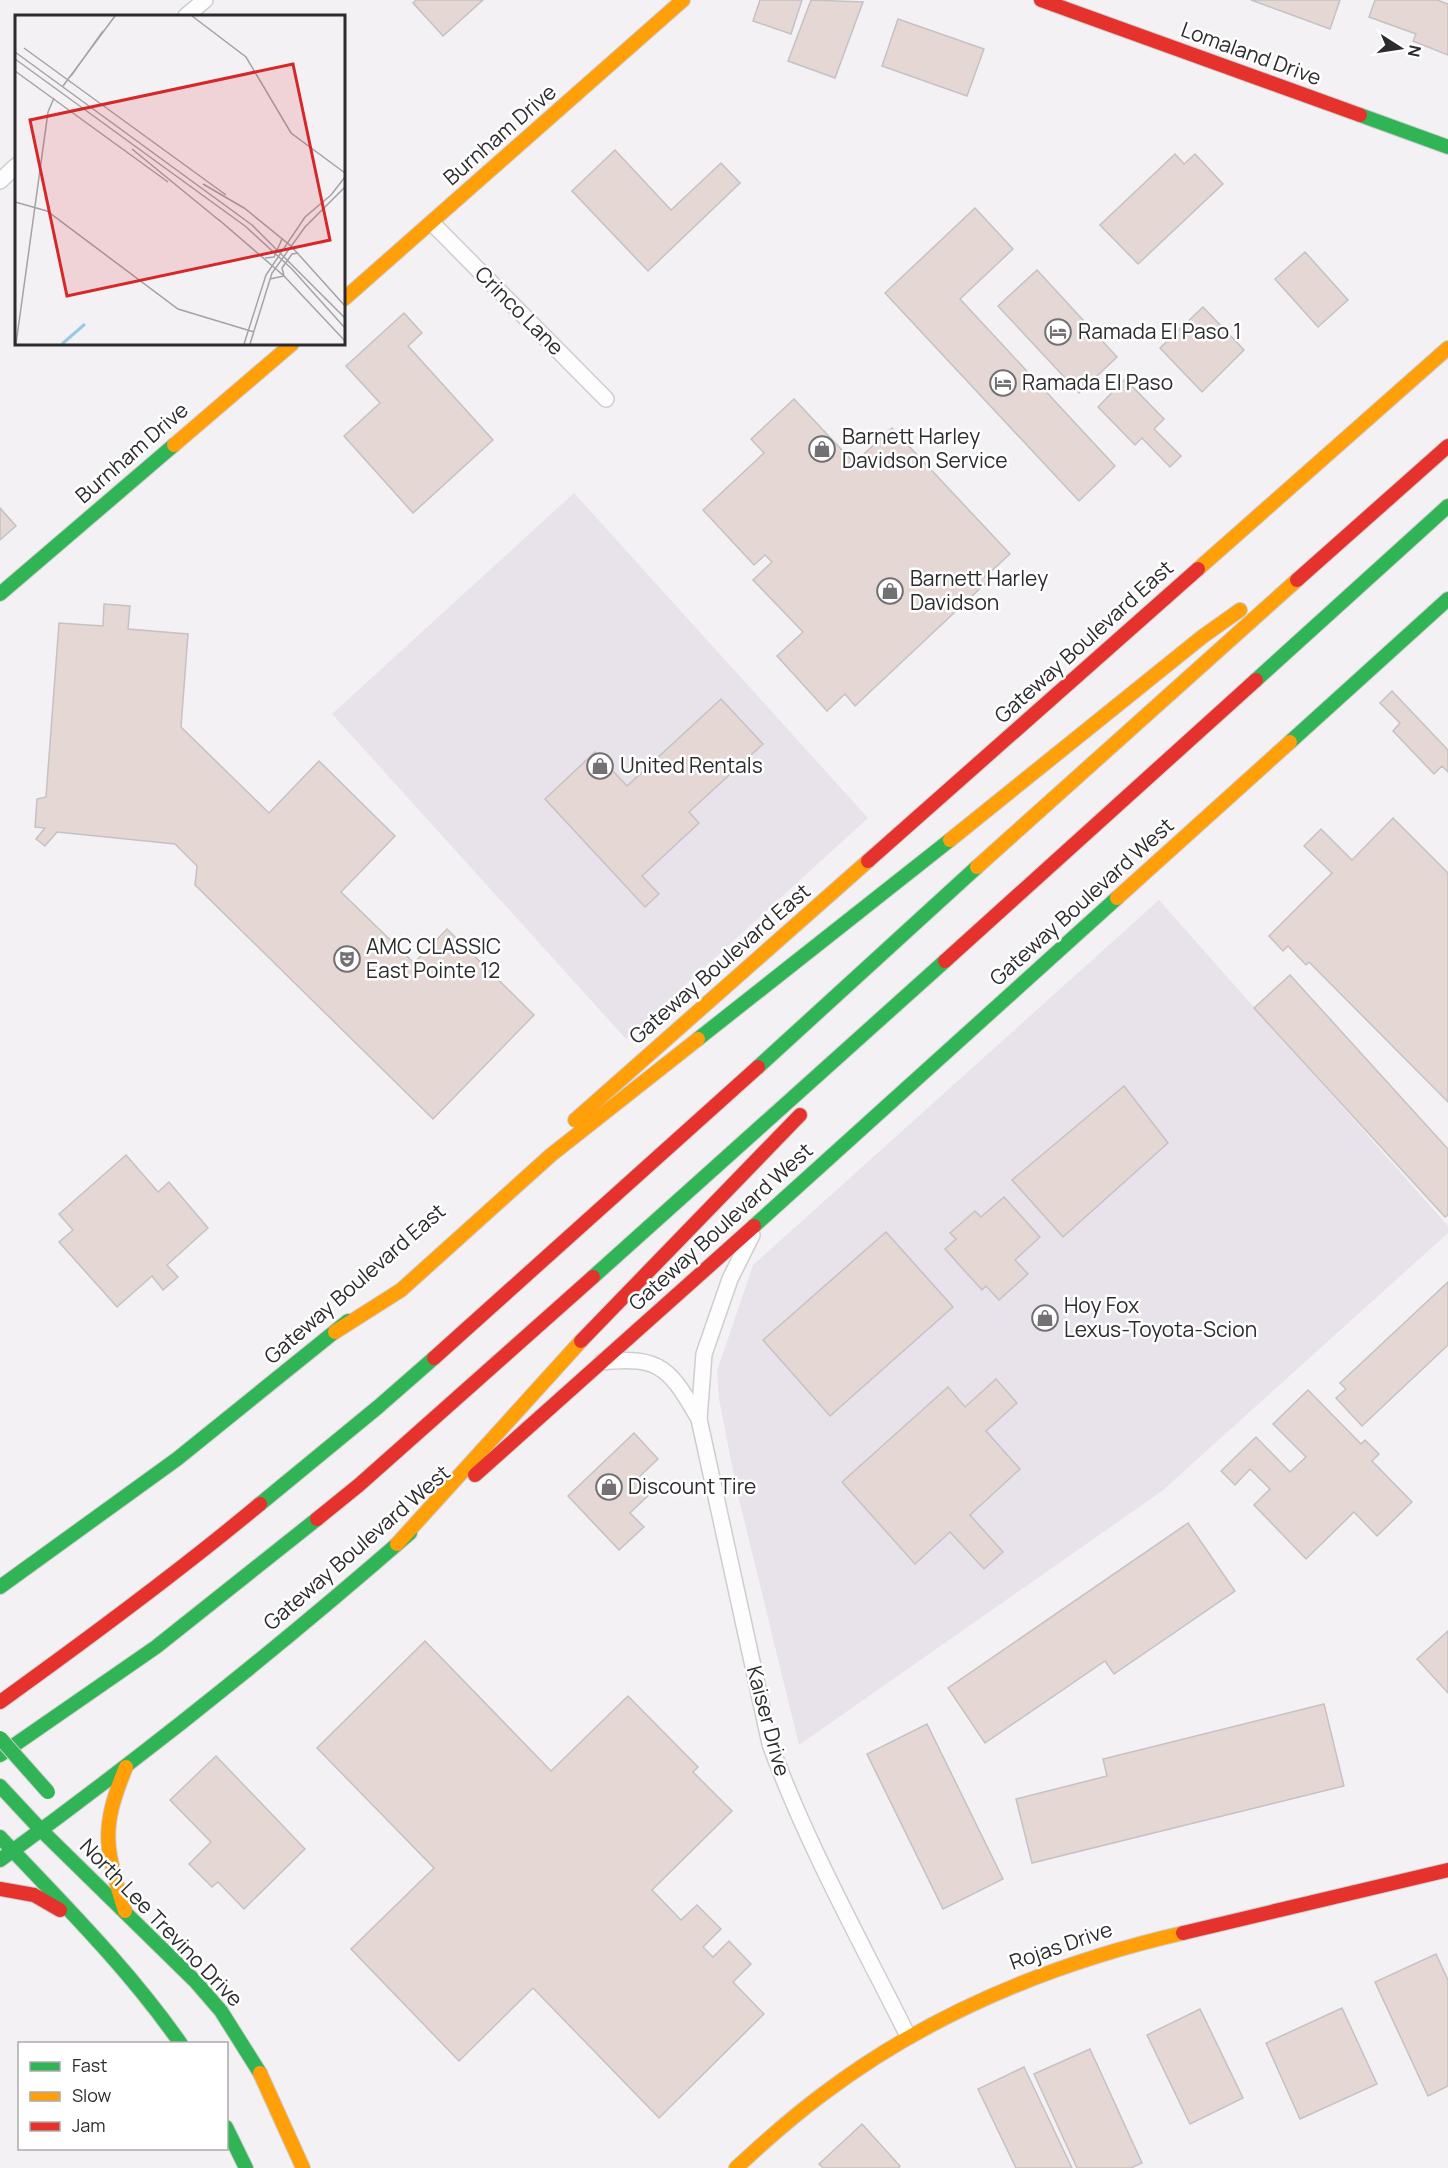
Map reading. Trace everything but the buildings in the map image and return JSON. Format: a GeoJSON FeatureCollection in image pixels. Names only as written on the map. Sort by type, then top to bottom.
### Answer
{"type":"FeatureCollection","features":[{"type":"Feature","properties":{"kind":"main road","name":"Burnham Drive"},"geometry":{"type":"LineString","coordinates":[[345,298],[683,0]]}},
{"type":"Feature","properties":{"kind":"main road","name":"Lomaland Drive"},"geometry":{"type":"LineString","coordinates":[[1041,0],[1448,147]]}},
{"type":"Feature","properties":{"kind":"main road","name":"Burnham Drive"},"geometry":{"type":"LineString","coordinates":[[0,594],[291,345]]}},
{"type":"Feature","properties":{"kind":"main road","name":"Gateway Boulevard East"},"geometry":{"type":"LineString","coordinates":[[0,1587],[177,1459],[335,1332],[1448,348]]}},
{"type":"Feature","properties":{"kind":"main road"},"geometry":{"type":"LineString","coordinates":[[0,1702],[47,1670],[181,1569],[378,1407],[620,1192],[1126,732],[1448,446]]}},
{"type":"Feature","properties":{"kind":"main road"},"geometry":{"type":"LineString","coordinates":[[0,1755],[156,1647],[359,1485],[1053,865],[1448,506]]}},
{"type":"Feature","properties":{"kind":"main road"},"geometry":{"type":"LineString","coordinates":[[335,1332],[401,1290],[560,1148],[964,829],[1202,637],[1346,537]]}},
{"type":"Feature","properties":{"kind":"main road","name":"Gateway Boulevard West"},"geometry":{"type":"LineString","coordinates":[[0,1860],[14,1852],[94,1791],[306,1623],[397,1544],[599,1362],[757,1224],[1448,599]]}},
{"type":"Feature","properties":{"kind":"main road"},"geometry":{"type":"LineString","coordinates":[[1011,919],[1053,865]]}},
{"type":"Feature","properties":{"kind":"main road"},"geometry":{"type":"LineString","coordinates":[[397,1544],[585,1336],[808,1107]]}},
{"type":"Feature","properties":{"kind":"main road"},"geometry":{"type":"LineString","coordinates":[[0,1738],[57,1794],[94,1791]]}},
{"type":"Feature","properties":{"kind":"main road"},"geometry":{"type":"LineString","coordinates":[[125,1913],[106,1837],[110,1808],[126,1766]]}},
{"type":"Feature","properties":{"kind":"main road","name":"North Lee Trevino Drive"},"geometry":{"type":"LineString","coordinates":[[0,1786],[42,1831],[195,1981],[221,2011],[241,2038],[255,2063],[303,2168]]}},
{"type":"Feature","properties":{"kind":"main road"},"geometry":{"type":"LineString","coordinates":[[0,1837],[94,1936],[145,1994],[180,2042]]}},
{"type":"Feature","properties":{"kind":"main road","name":"Rojas Drive"},"geometry":{"type":"LineString","coordinates":[[736,2168],[800,2110],[839,2080],[908,2036],[965,2006],[1028,1978],[1081,1958],[1176,1933],[1448,1870]]}},
{"type":"Feature","properties":{"kind":"main road"},"geometry":{"type":"LineString","coordinates":[[0,1889],[34,1895],[50,1903],[94,1936]]}},
{"type":"Feature","properties":{"kind":"main road"},"geometry":{"type":"LineString","coordinates":[[228,2131],[246,2168]]}},
{"type":"Feature","properties":{"kind":"street"},"geometry":{"type":"LineString","coordinates":[[187,15],[205,0]]}},
{"type":"Feature","properties":{"kind":"street"},"geometry":{"type":"LineString","coordinates":[[0,181],[15,167]]}},
{"type":"Feature","properties":{"kind":"street","name":"Crinco Lane"},"geometry":{"type":"LineString","coordinates":[[432,223],[606,399]]}},
{"type":"Feature","properties":{"kind":"street","name":"Kaiser Drive"},"geometry":{"type":"LineString","coordinates":[[757,1224],[730,1279],[704,1354],[699,1419],[770,1744],[804,1829],[908,2036]]}},
{"type":"Feature","properties":{"kind":"street","name":"Kaiser Drive"},"geometry":{"type":"LineString","coordinates":[[599,1362],[629,1359],[659,1368],[680,1387],[699,1419]]}},
{"type":"Feature","properties":{"kind":"shaded area","name":"United Rentals"},"geometry":{"type":"Polygon","coordinates":[[[574,493],[868,818],[626,1039],[332,714],[574,493]]]}},
{"type":"Feature","properties":{"kind":"shaded area","name":"Hoy Fox Lexus-Toyota-Scion"},"geometry":{"type":"Polygon","coordinates":[[[1159,900],[1448,1226],[1448,1233],[1162,1491],[799,1745],[737,1491],[719,1399],[717,1371],[753,1265],[1159,900]]]}},
{"type":"Feature","properties":{"kind":"traffic: fast"},"geometry":{"type":"LineString","coordinates":[[1360,115],[1448,147]]}},
{"type":"Feature","properties":{"kind":"traffic: fast"},"geometry":{"type":"LineString","coordinates":[[0,594],[174,445]]}},
{"type":"Feature","properties":{"kind":"traffic: fast"},"geometry":{"type":"LineString","coordinates":[[1256,680],[1448,506]]}},
{"type":"Feature","properties":{"kind":"traffic: fast"},"geometry":{"type":"LineString","coordinates":[[1290,742],[1448,599]]}},
{"type":"Feature","properties":{"kind":"traffic: fast"},"geometry":{"type":"LineString","coordinates":[[698,1039],[950,840]]}},
{"type":"Feature","properties":{"kind":"traffic: fast"},"geometry":{"type":"LineString","coordinates":[[758,1067],[977,867]]}},
{"type":"Feature","properties":{"kind":"traffic: fast"},"geometry":{"type":"LineString","coordinates":[[754,1226],[1117,898]]}},
{"type":"Feature","properties":{"kind":"traffic: fast"},"geometry":{"type":"LineString","coordinates":[[593,1277],[945,961]]}},
{"type":"Feature","properties":{"kind":"traffic: fast"},"geometry":{"type":"LineString","coordinates":[[0,1587],[177,1459],[348,1321]]}},
{"type":"Feature","properties":{"kind":"traffic: fast"},"geometry":{"type":"LineString","coordinates":[[260,1504],[434,1358]]}},
{"type":"Feature","properties":{"kind":"traffic: fast"},"geometry":{"type":"LineString","coordinates":[[0,1755],[156,1647],[317,1519]]}},
{"type":"Feature","properties":{"kind":"traffic: fast"},"geometry":{"type":"LineString","coordinates":[[0,1860],[209,1701],[410,1533]]}},
{"type":"Feature","properties":{"kind":"traffic: fast"},"geometry":{"type":"LineString","coordinates":[[0,1738],[48,1792]]}},
{"type":"Feature","properties":{"kind":"traffic: fast"},"geometry":{"type":"LineString","coordinates":[[0,1786],[42,1831],[195,1981],[221,2011],[260,2073]]}},
{"type":"Feature","properties":{"kind":"traffic: fast"},"geometry":{"type":"LineString","coordinates":[[0,1837],[117,1963],[180,2042]]}},
{"type":"Feature","properties":{"kind":"traffic: fast"},"geometry":{"type":"LineString","coordinates":[[228,2131],[246,2168]]}},
{"type":"Feature","properties":{"kind":"traffic: slow"},"geometry":{"type":"LineString","coordinates":[[345,298],[683,0]]}},
{"type":"Feature","properties":{"kind":"traffic: slow"},"geometry":{"type":"LineString","coordinates":[[174,445],[291,345]]}},
{"type":"Feature","properties":{"kind":"traffic: slow"},"geometry":{"type":"LineString","coordinates":[[1198,569],[1448,348]]}},
{"type":"Feature","properties":{"kind":"traffic: slow"},"geometry":{"type":"LineString","coordinates":[[977,867],[1297,580]]}},
{"type":"Feature","properties":{"kind":"traffic: slow"},"geometry":{"type":"LineString","coordinates":[[950,840],[1202,637],[1240,610]]}},
{"type":"Feature","properties":{"kind":"traffic: slow"},"geometry":{"type":"LineString","coordinates":[[1117,898],[1290,742]]}},
{"type":"Feature","properties":{"kind":"traffic: slow"},"geometry":{"type":"LineString","coordinates":[[575,1120],[868,861]]}},
{"type":"Feature","properties":{"kind":"traffic: slow"},"geometry":{"type":"LineString","coordinates":[[335,1332],[401,1290],[551,1155],[698,1039]]}},
{"type":"Feature","properties":{"kind":"traffic: slow"},"geometry":{"type":"LineString","coordinates":[[397,1544],[581,1341]]}},
{"type":"Feature","properties":{"kind":"traffic: slow"},"geometry":{"type":"LineString","coordinates":[[125,1911],[113,1870],[108,1839],[112,1807],[126,1767]]}},
{"type":"Feature","properties":{"kind":"traffic: slow"},"geometry":{"type":"LineString","coordinates":[[736,2168],[823,2094],[864,2065],[950,2015],[994,1994],[1087,1959],[1183,1933]]}},
{"type":"Feature","properties":{"kind":"traffic: slow"},"geometry":{"type":"LineString","coordinates":[[260,2073],[303,2168]]}},
{"type":"Feature","properties":{"kind":"traffic: jam"},"geometry":{"type":"LineString","coordinates":[[1041,0],[1360,115]]}},
{"type":"Feature","properties":{"kind":"traffic: jam"},"geometry":{"type":"LineString","coordinates":[[1297,580],[1448,446]]}},
{"type":"Feature","properties":{"kind":"traffic: jam"},"geometry":{"type":"LineString","coordinates":[[868,861],[1198,569]]}},
{"type":"Feature","properties":{"kind":"traffic: jam"},"geometry":{"type":"LineString","coordinates":[[945,961],[1256,680]]}},
{"type":"Feature","properties":{"kind":"traffic: jam"},"geometry":{"type":"LineString","coordinates":[[434,1358],[758,1067]]}},
{"type":"Feature","properties":{"kind":"traffic: jam"},"geometry":{"type":"LineString","coordinates":[[581,1341],[800,1115]]}},
{"type":"Feature","properties":{"kind":"traffic: jam"},"geometry":{"type":"LineString","coordinates":[[475,1475],[754,1226]]}},
{"type":"Feature","properties":{"kind":"traffic: jam"},"geometry":{"type":"LineString","coordinates":[[317,1519],[359,1485],[593,1277]]}},
{"type":"Feature","properties":{"kind":"traffic: jam"},"geometry":{"type":"LineString","coordinates":[[0,1702],[132,1605],[260,1504]]}},
{"type":"Feature","properties":{"kind":"traffic: jam"},"geometry":{"type":"LineString","coordinates":[[1183,1933],[1448,1870]]}},
{"type":"Feature","properties":{"kind":"traffic: jam"},"geometry":{"type":"LineString","coordinates":[[0,1889],[34,1895],[60,1910]]}},
{"type":"Feature","properties":{"kind":"place","name":"Ramada El Paso 1"},"geometry":{"type":"Point","coordinates":[1058,332]}},
{"type":"Feature","properties":{"kind":"place","name":"Ramada El Paso"},"geometry":{"type":"Point","coordinates":[1003,383]}},
{"type":"Feature","properties":{"kind":"place","name":"Barnett Harley Davidson Service"},"geometry":{"type":"Point","coordinates":[822,449]}},
{"type":"Feature","properties":{"kind":"place","name":"Barnett Harley Davidson"},"geometry":{"type":"Point","coordinates":[890,591]}},
{"type":"Feature","properties":{"kind":"place","name":"United Rentals"},"geometry":{"type":"Point","coordinates":[600,766]}},
{"type":"Feature","properties":{"kind":"place","name":"AMC CLASSIC East Pointe 12"},"geometry":{"type":"Point","coordinates":[347,959]}},
{"type":"Feature","properties":{"kind":"place","name":"Hoy Fox Lexus-Toyota-Scion"},"geometry":{"type":"Point","coordinates":[1045,1318]}},
{"type":"Feature","properties":{"kind":"place","name":"Discount Tire"},"geometry":{"type":"Point","coordinates":[609,1487]}}]}
